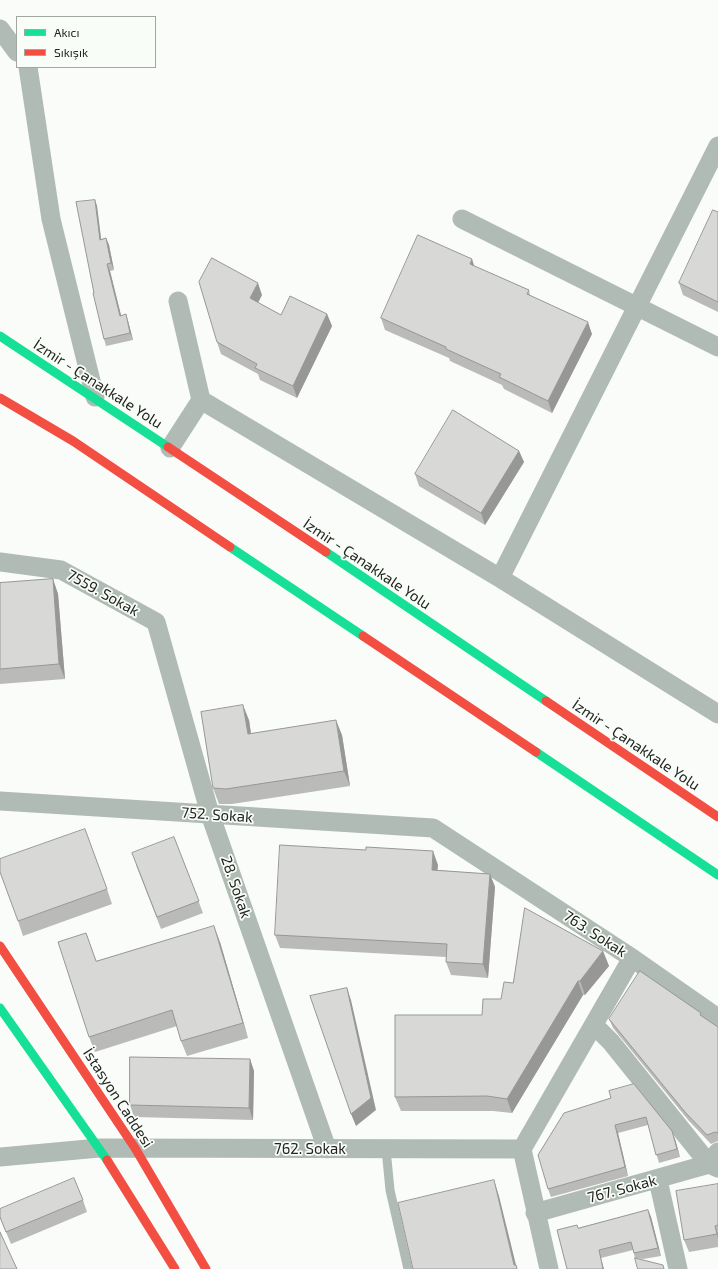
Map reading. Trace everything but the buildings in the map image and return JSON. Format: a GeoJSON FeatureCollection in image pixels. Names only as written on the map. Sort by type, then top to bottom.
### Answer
{"type":"FeatureCollection","features":[{"type":"Feature","properties":{"kind":"main road","name":"İzmir - Çanakkale Yolu"},"geometry":{"type":"LineString","coordinates":[[0,336],[95,397],[718,817]]}},
{"type":"Feature","properties":{"kind":"main road"},"geometry":{"type":"LineString","coordinates":[[0,398],[73,441],[718,875]]}},
{"type":"Feature","properties":{"kind":"main road","name":"İstasyon Caddesi"},"geometry":{"type":"LineString","coordinates":[[0,946],[134,1148],[206,1269]]}},
{"type":"Feature","properties":{"kind":"main road"},"geometry":{"type":"LineString","coordinates":[[0,1008],[99,1148],[176,1269]]}},
{"type":"Feature","properties":{"kind":"street"},"geometry":{"type":"LineString","coordinates":[[0,29],[16,51]]}},
{"type":"Feature","properties":{"kind":"street"},"geometry":{"type":"LineString","coordinates":[[28,68],[51,219],[95,397]]}},
{"type":"Feature","properties":{"kind":"street"},"geometry":{"type":"LineString","coordinates":[[500,578],[718,146]]}},
{"type":"Feature","properties":{"kind":"street"},"geometry":{"type":"LineString","coordinates":[[462,219],[718,347]]}},
{"type":"Feature","properties":{"kind":"street"},"geometry":{"type":"LineString","coordinates":[[170,448],[201,400],[178,301]]}},
{"type":"Feature","properties":{"kind":"street"},"geometry":{"type":"LineString","coordinates":[[201,400],[500,578],[718,714]]}},
{"type":"Feature","properties":{"kind":"street","name":"7559. Sokak"},"geometry":{"type":"LineString","coordinates":[[0,562],[61,570],[156,622]]}},
{"type":"Feature","properties":{"kind":"street","name":"28. Sokak"},"geometry":{"type":"LineString","coordinates":[[156,622],[210,814],[327,1149]]}},
{"type":"Feature","properties":{"kind":"street","name":"752. Sokak"},"geometry":{"type":"LineString","coordinates":[[0,801],[433,828]]}},
{"type":"Feature","properties":{"kind":"street","name":"763. Sokak"},"geometry":{"type":"LineString","coordinates":[[433,828],[632,958],[522,1149]]}},
{"type":"Feature","properties":{"kind":"street"},"geometry":{"type":"LineString","coordinates":[[632,958],[718,1018]]}},
{"type":"Feature","properties":{"kind":"street","name":"767. Sokak"},"geometry":{"type":"LineString","coordinates":[[535,1213],[658,1180],[715,1161],[611,1042],[594,1025]]}},
{"type":"Feature","properties":{"kind":"street","name":"762. Sokak"},"geometry":{"type":"LineString","coordinates":[[0,1156],[99,1148],[522,1149]]}},
{"type":"Feature","properties":{"kind":"street"},"geometry":{"type":"LineString","coordinates":[[522,1149],[535,1213],[549,1269]]}},
{"type":"Feature","properties":{"kind":"street"},"geometry":{"type":"LineString","coordinates":[[658,1180],[678,1269]]}},
{"type":"Feature","properties":{"kind":"lane"},"geometry":{"type":"LineString","coordinates":[[386,1149],[390,1190],[408,1269]]}},
{"type":"Feature","properties":{"kind":"traffic: fast"},"geometry":{"type":"LineString","coordinates":[[0,336],[168,447]]}},
{"type":"Feature","properties":{"kind":"traffic: fast"},"geometry":{"type":"LineString","coordinates":[[230,547],[363,636]]}},
{"type":"Feature","properties":{"kind":"traffic: fast"},"geometry":{"type":"LineString","coordinates":[[326,552],[546,701]]}},
{"type":"Feature","properties":{"kind":"traffic: fast"},"geometry":{"type":"LineString","coordinates":[[536,752],[718,875]]}},
{"type":"Feature","properties":{"kind":"traffic: fast"},"geometry":{"type":"LineString","coordinates":[[0,1008],[107,1160]]}},
{"type":"Feature","properties":{"kind":"traffic: jam"},"geometry":{"type":"LineString","coordinates":[[0,398],[73,441],[230,547]]}},
{"type":"Feature","properties":{"kind":"traffic: jam"},"geometry":{"type":"LineString","coordinates":[[168,447],[326,552]]}},
{"type":"Feature","properties":{"kind":"traffic: jam"},"geometry":{"type":"LineString","coordinates":[[363,636],[536,752]]}},
{"type":"Feature","properties":{"kind":"traffic: jam"},"geometry":{"type":"LineString","coordinates":[[546,701],[718,817]]}},
{"type":"Feature","properties":{"kind":"traffic: jam"},"geometry":{"type":"LineString","coordinates":[[0,946],[135,1148],[206,1269]]}},
{"type":"Feature","properties":{"kind":"traffic: jam"},"geometry":{"type":"LineString","coordinates":[[107,1160],[175,1269]]}}]}
